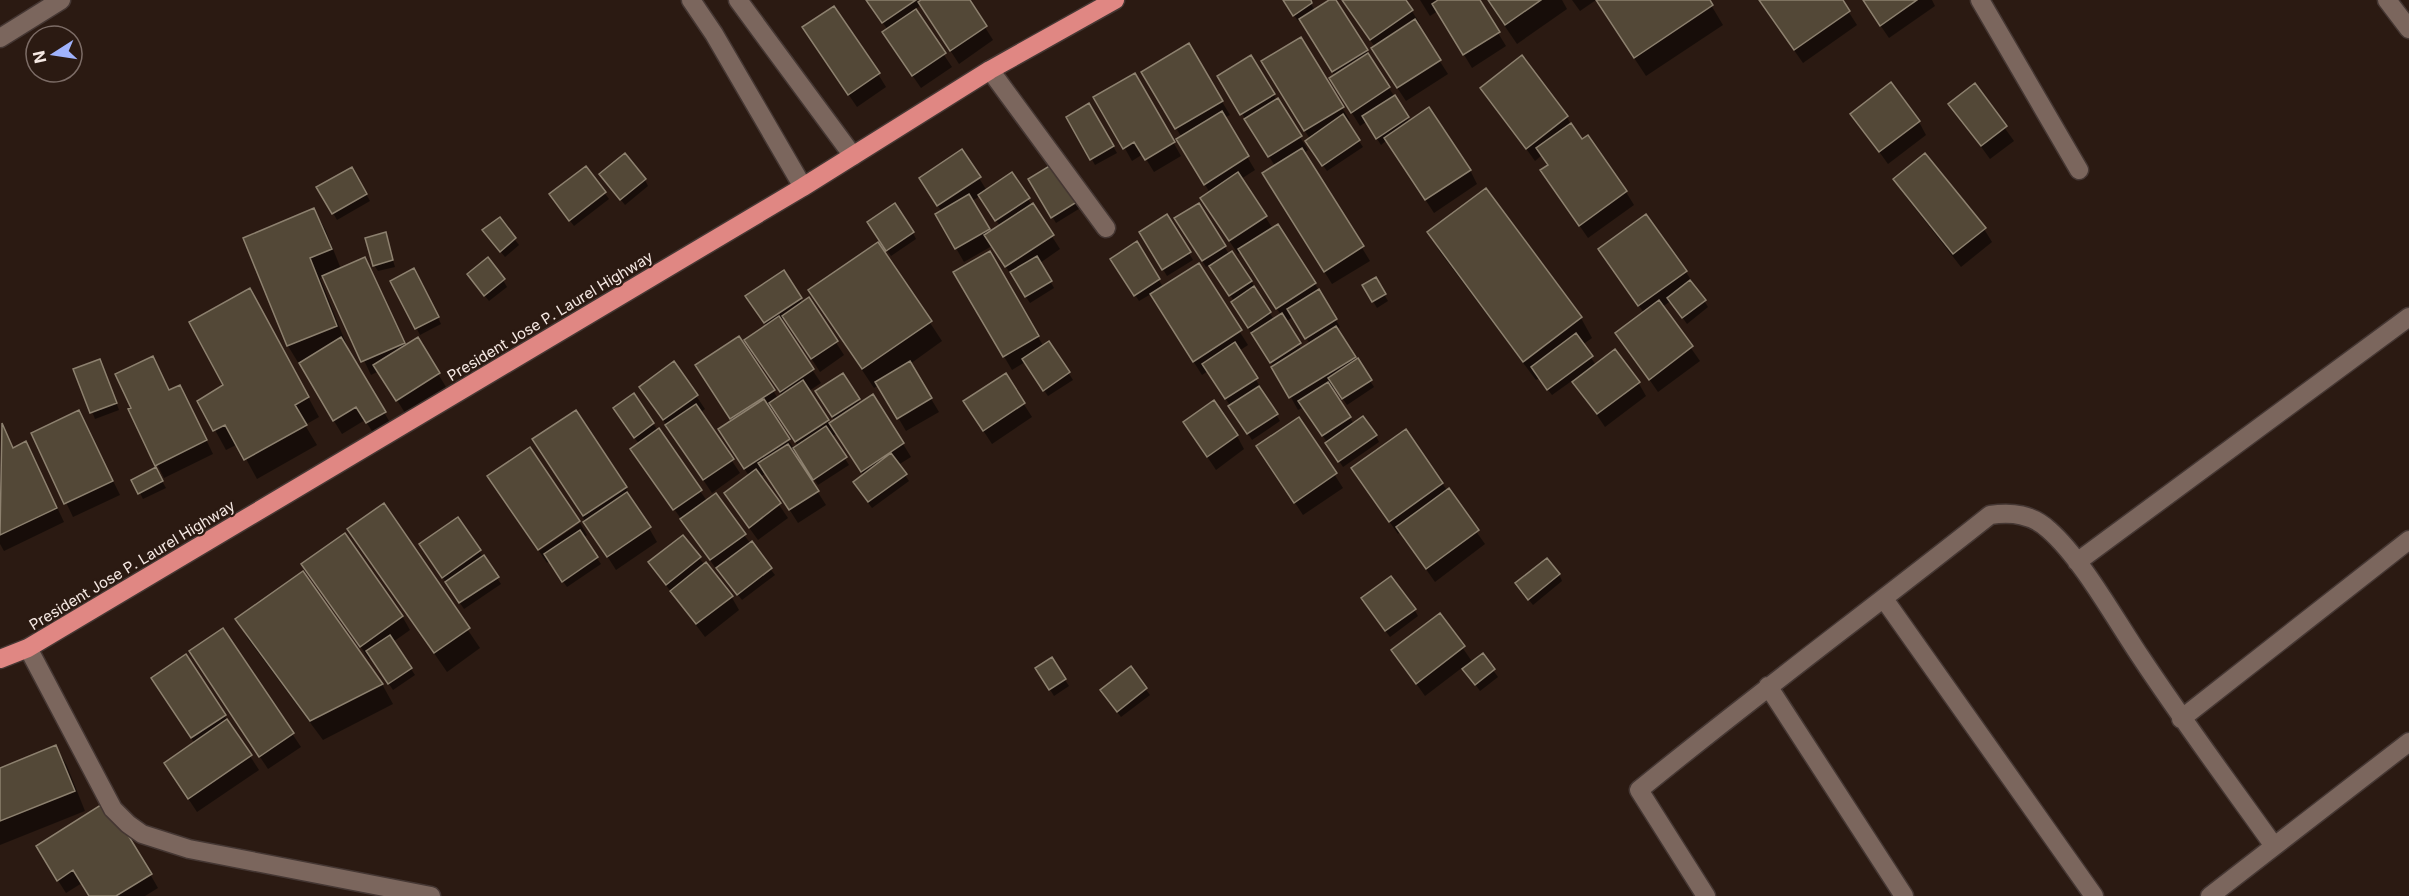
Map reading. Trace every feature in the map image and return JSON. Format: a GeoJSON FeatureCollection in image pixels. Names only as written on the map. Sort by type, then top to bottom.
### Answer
{"type":"FeatureCollection","features":[{"type":"Feature","properties":{"kind":"highway","name":"President Jose P. Laurel Highway"},"geometry":{"type":"LineString","coordinates":[[0,659],[28,648],[803,187],[990,70],[1115,0]]}},
{"type":"Feature","properties":{"kind":"street"},"geometry":{"type":"LineString","coordinates":[[0,38],[61,0]]}},
{"type":"Feature","properties":{"kind":"street"},"geometry":{"type":"LineString","coordinates":[[691,0],[714,34],[803,187]]}},
{"type":"Feature","properties":{"kind":"street"},"geometry":{"type":"LineString","coordinates":[[1980,0],[2079,170]]}},
{"type":"Feature","properties":{"kind":"street"},"geometry":{"type":"LineString","coordinates":[[2390,1],[2409,29]]}},
{"type":"Feature","properties":{"kind":"street"},"geometry":{"type":"LineString","coordinates":[[742,6],[853,156]]}},
{"type":"Feature","properties":{"kind":"street"},"geometry":{"type":"LineString","coordinates":[[990,70],[1106,228]]}},
{"type":"Feature","properties":{"kind":"street"},"geometry":{"type":"LineString","coordinates":[[2077,562],[2409,316]]}},
{"type":"Feature","properties":{"kind":"street"},"geometry":{"type":"LineString","coordinates":[[1707,896],[1639,790],[1768,686],[1884,599],[1990,515],[2007,513],[2022,515],[2049,530],[2077,562],[2181,718],[2274,846]]}},
{"type":"Feature","properties":{"kind":"street"},"geometry":{"type":"LineString","coordinates":[[2181,718],[2409,540]]}},
{"type":"Feature","properties":{"kind":"street"},"geometry":{"type":"LineString","coordinates":[[1884,599],[2094,896]]}},
{"type":"Feature","properties":{"kind":"street"},"geometry":{"type":"LineString","coordinates":[[28,648],[113,809],[142,834],[189,849],[431,896]]}},
{"type":"Feature","properties":{"kind":"street"},"geometry":{"type":"LineString","coordinates":[[1768,686],[1904,896]]}},
{"type":"Feature","properties":{"kind":"street"},"geometry":{"type":"LineString","coordinates":[[2210,896],[2409,742]]}},
{"type":"Feature","properties":{"kind":"building"},"geometry":{"type":"Polygon","coordinates":[[[866,0],[916,0],[882,23],[866,0]]]}},
{"type":"Feature","properties":{"kind":"building"},"geometry":{"type":"Polygon","coordinates":[[[921,0],[970,0],[987,26],[950,51],[918,2],[921,0]]]}},
{"type":"Feature","properties":{"kind":"building"},"geometry":{"type":"Polygon","coordinates":[[[1283,0],[1311,0],[1312,3],[1293,16],[1283,0]]]}},
{"type":"Feature","properties":{"kind":"building"},"geometry":{"type":"Polygon","coordinates":[[[1329,0],[1336,0],[1368,50],[1332,72],[1299,19],[1329,0]]]}},
{"type":"Feature","properties":{"kind":"building"},"geometry":{"type":"Polygon","coordinates":[[[1342,0],[1406,0],[1413,10],[1370,40],[1342,0]]]}},
{"type":"Feature","properties":{"kind":"building"},"geometry":{"type":"Polygon","coordinates":[[[1438,0],[1480,0],[1500,32],[1463,55],[1432,4],[1438,0]]]}},
{"type":"Feature","properties":{"kind":"building"},"geometry":{"type":"Polygon","coordinates":[[[1488,0],[1541,0],[1505,25],[1488,0]]]}},
{"type":"Feature","properties":{"kind":"building"},"geometry":{"type":"Polygon","coordinates":[[[1596,0],[1710,0],[1713,5],[1634,58],[1596,0]]]}},
{"type":"Feature","properties":{"kind":"building"},"geometry":{"type":"Polygon","coordinates":[[[1759,0],[1843,0],[1850,11],[1794,50],[1759,0]]]}},
{"type":"Feature","properties":{"kind":"building"},"geometry":{"type":"Polygon","coordinates":[[[1863,0],[1917,0],[1880,26],[1863,0]]]}},
{"type":"Feature","properties":{"kind":"building"},"geometry":{"type":"Polygon","coordinates":[[[834,6],[880,73],[848,95],[802,27],[834,6]]]}},
{"type":"Feature","properties":{"kind":"building"},"geometry":{"type":"Polygon","coordinates":[[[916,9],[946,53],[912,76],[882,32],[916,9]]]}},
{"type":"Feature","properties":{"kind":"building"},"geometry":{"type":"Polygon","coordinates":[[[1415,19],[1441,60],[1397,88],[1371,48],[1415,19]]]}},
{"type":"Feature","properties":{"kind":"building"},"geometry":{"type":"Polygon","coordinates":[[[1301,37],[1344,107],[1304,131],[1261,61],[1301,37]]]}},
{"type":"Feature","properties":{"kind":"building"},"geometry":{"type":"Polygon","coordinates":[[[1189,43],[1223,101],[1175,129],[1141,72],[1189,43]]]}},
{"type":"Feature","properties":{"kind":"building"},"geometry":{"type":"Polygon","coordinates":[[[1368,53],[1390,87],[1351,113],[1329,78],[1368,53]]]}},
{"type":"Feature","properties":{"kind":"building"},"geometry":{"type":"Polygon","coordinates":[[[1251,55],[1275,94],[1240,115],[1217,76],[1251,55]]]}},
{"type":"Feature","properties":{"kind":"building"},"geometry":{"type":"Polygon","coordinates":[[[1522,55],[1568,116],[1526,149],[1480,88],[1522,55]]]}},
{"type":"Feature","properties":{"kind":"building"},"geometry":{"type":"Polygon","coordinates":[[[1135,73],[1175,142],[1145,160],[1134,142],[1123,149],[1093,97],[1135,73]]]}},
{"type":"Feature","properties":{"kind":"building"},"geometry":{"type":"Polygon","coordinates":[[[1891,82],[1920,121],[1879,152],[1850,114],[1891,82]]]}},
{"type":"Feature","properties":{"kind":"building"},"geometry":{"type":"Polygon","coordinates":[[[1975,83],[2007,126],[1981,146],[1948,104],[1975,83]]]}},
{"type":"Feature","properties":{"kind":"building"},"geometry":{"type":"Polygon","coordinates":[[[1395,95],[1409,117],[1376,139],[1362,116],[1395,95]]]}},
{"type":"Feature","properties":{"kind":"building"},"geometry":{"type":"Polygon","coordinates":[[[1278,98],[1302,136],[1268,157],[1244,119],[1278,98]]]}},
{"type":"Feature","properties":{"kind":"building"},"geometry":{"type":"Polygon","coordinates":[[[1089,103],[1114,146],[1090,160],[1066,117],[1089,103]]]}},
{"type":"Feature","properties":{"kind":"building"},"geometry":{"type":"Polygon","coordinates":[[[1429,107],[1471,170],[1425,200],[1384,138],[1429,107]]]}},
{"type":"Feature","properties":{"kind":"building"},"geometry":{"type":"Polygon","coordinates":[[[1222,111],[1249,156],[1204,185],[1176,139],[1222,111]]]}},
{"type":"Feature","properties":{"kind":"building"},"geometry":{"type":"Polygon","coordinates":[[[1343,114],[1360,140],[1322,166],[1305,141],[1343,114]]]}},
{"type":"Feature","properties":{"kind":"building"},"geometry":{"type":"Polygon","coordinates":[[[1571,123],[1582,139],[1588,135],[1627,191],[1579,226],[1540,170],[1548,165],[1536,148],[1571,123]]]}},
{"type":"Feature","properties":{"kind":"building"},"geometry":{"type":"Polygon","coordinates":[[[1302,148],[1364,246],[1324,272],[1262,173],[1302,148]]]}},
{"type":"Feature","properties":{"kind":"building"},"geometry":{"type":"Polygon","coordinates":[[[962,149],[981,177],[937,206],[919,178],[962,149]]]}},
{"type":"Feature","properties":{"kind":"building"},"geometry":{"type":"Polygon","coordinates":[[[625,153],[646,179],[620,200],[599,174],[625,153]]]}},
{"type":"Feature","properties":{"kind":"building"},"geometry":{"type":"Polygon","coordinates":[[[1925,153],[1986,228],[1953,254],[1893,179],[1925,153]]]}},
{"type":"Feature","properties":{"kind":"building"},"geometry":{"type":"Polygon","coordinates":[[[1056,162],[1080,200],[1051,218],[1028,179],[1056,162]]]}},
{"type":"Feature","properties":{"kind":"building"},"geometry":{"type":"Polygon","coordinates":[[[586,166],[606,192],[569,221],[549,194],[586,166]]]}},
{"type":"Feature","properties":{"kind":"building"},"geometry":{"type":"Polygon","coordinates":[[[352,167],[367,194],[332,214],[316,187],[352,167]]]}},
{"type":"Feature","properties":{"kind":"building"},"geometry":{"type":"Polygon","coordinates":[[[1012,172],[1030,198],[995,221],[978,195],[1012,172]]]}},
{"type":"Feature","properties":{"kind":"building"},"geometry":{"type":"Polygon","coordinates":[[[1238,172],[1267,216],[1229,241],[1200,198],[1238,172]]]}},
{"type":"Feature","properties":{"kind":"building"},"geometry":{"type":"Polygon","coordinates":[[[1486,188],[1582,317],[1523,362],[1427,232],[1486,188]]]}},
{"type":"Feature","properties":{"kind":"building"},"geometry":{"type":"Polygon","coordinates":[[[969,194],[990,229],[955,249],[935,214],[969,194]]]}},
{"type":"Feature","properties":{"kind":"building"},"geometry":{"type":"Polygon","coordinates":[[[895,203],[914,232],[886,251],[867,222],[895,203]]]}},
{"type":"Feature","properties":{"kind":"building"},"geometry":{"type":"Polygon","coordinates":[[[1033,203],[1054,235],[1005,267],[984,235],[1033,203]]]}},
{"type":"Feature","properties":{"kind":"building"},"geometry":{"type":"Polygon","coordinates":[[[1199,203],[1226,246],[1202,261],[1174,218],[1199,203]]]}},
{"type":"Feature","properties":{"kind":"building"},"geometry":{"type":"Polygon","coordinates":[[[314,208],[332,249],[310,258],[337,326],[287,346],[243,238],[314,208]]]}},
{"type":"Feature","properties":{"kind":"building"},"geometry":{"type":"Polygon","coordinates":[[[1167,214],[1191,252],[1162,270],[1139,232],[1167,214]]]}},
{"type":"Feature","properties":{"kind":"building"},"geometry":{"type":"Polygon","coordinates":[[[1646,214],[1687,271],[1638,306],[1598,249],[1646,214]]]}},
{"type":"Feature","properties":{"kind":"building"},"geometry":{"type":"Polygon","coordinates":[[[500,217],[516,238],[500,252],[482,230],[500,217]]]}},
{"type":"Feature","properties":{"kind":"building"},"geometry":{"type":"Polygon","coordinates":[[[1278,224],[1316,283],[1276,309],[1238,249],[1278,224]]]}},
{"type":"Feature","properties":{"kind":"building"},"geometry":{"type":"Polygon","coordinates":[[[386,232],[393,260],[373,266],[365,238],[386,232]]]}},
{"type":"Feature","properties":{"kind":"building"},"geometry":{"type":"Polygon","coordinates":[[[1137,241],[1160,279],[1134,296],[1110,259],[1137,241]]]}},
{"type":"Feature","properties":{"kind":"building"},"geometry":{"type":"Polygon","coordinates":[[[878,242],[932,321],[862,369],[808,290],[878,242]]]}},
{"type":"Feature","properties":{"kind":"building"},"geometry":{"type":"Polygon","coordinates":[[[990,251],[1039,336],[1003,357],[953,272],[990,251]]]}},
{"type":"Feature","properties":{"kind":"building"},"geometry":{"type":"Polygon","coordinates":[[[1232,251],[1252,281],[1229,296],[1209,266],[1232,251]]]}},
{"type":"Feature","properties":{"kind":"building"},"geometry":{"type":"Polygon","coordinates":[[[1037,256],[1052,281],[1025,297],[1010,272],[1037,256]]]}},
{"type":"Feature","properties":{"kind":"building"},"geometry":{"type":"Polygon","coordinates":[[[365,257],[405,343],[361,362],[322,276],[365,257]]]}},
{"type":"Feature","properties":{"kind":"building"},"geometry":{"type":"Polygon","coordinates":[[[488,257],[505,279],[484,296],[467,274],[488,257]]]}},
{"type":"Feature","properties":{"kind":"building"},"geometry":{"type":"Polygon","coordinates":[[[1199,263],[1242,330],[1193,362],[1150,294],[1199,263]]]}},
{"type":"Feature","properties":{"kind":"building"},"geometry":{"type":"Polygon","coordinates":[[[414,268],[439,317],[415,329],[390,281],[414,268]]]}},
{"type":"Feature","properties":{"kind":"building"},"geometry":{"type":"Polygon","coordinates":[[[784,270],[802,298],[764,323],[745,296],[784,270]]]}},
{"type":"Feature","properties":{"kind":"building"},"geometry":{"type":"Polygon","coordinates":[[[1376,277],[1386,294],[1372,302],[1362,285],[1376,277]]]}},
{"type":"Feature","properties":{"kind":"building"},"geometry":{"type":"Polygon","coordinates":[[[1690,280],[1706,300],[1682,318],[1667,298],[1690,280]]]}},
{"type":"Feature","properties":{"kind":"building"},"geometry":{"type":"Polygon","coordinates":[[[1254,286],[1271,312],[1248,328],[1231,302],[1254,286]]]}},
{"type":"Feature","properties":{"kind":"building"},"geometry":{"type":"Polygon","coordinates":[[[250,288],[309,397],[295,405],[307,425],[244,460],[225,425],[213,431],[197,401],[223,385],[189,322],[250,288]]]}},
{"type":"Feature","properties":{"kind":"building"},"geometry":{"type":"Polygon","coordinates":[[[1319,289],[1337,319],[1305,339],[1287,309],[1319,289]]]}},
{"type":"Feature","properties":{"kind":"building"},"geometry":{"type":"Polygon","coordinates":[[[809,297],[838,341],[811,359],[782,316],[809,297]]]}},
{"type":"Feature","properties":{"kind":"building"},"geometry":{"type":"Polygon","coordinates":[[[1659,300],[1693,346],[1649,380],[1615,333],[1659,300]]]}},
{"type":"Feature","properties":{"kind":"building"},"geometry":{"type":"Polygon","coordinates":[[[1282,313],[1301,343],[1270,363],[1251,333],[1282,313]]]}},
{"type":"Feature","properties":{"kind":"building"},"geometry":{"type":"Polygon","coordinates":[[[779,316],[814,369],[780,392],[744,340],[779,316]]]}},
{"type":"Feature","properties":{"kind":"building"},"geometry":{"type":"Polygon","coordinates":[[[1336,326],[1356,357],[1289,398],[1271,367],[1336,326]]]}},
{"type":"Feature","properties":{"kind":"building"},"geometry":{"type":"Polygon","coordinates":[[[1576,333],[1593,356],[1547,390],[1531,367],[1576,333]]]}},
{"type":"Feature","properties":{"kind":"building"},"geometry":{"type":"Polygon","coordinates":[[[739,336],[775,390],[730,419],[695,365],[739,336]]]}},
{"type":"Feature","properties":{"kind":"building"},"geometry":{"type":"Polygon","coordinates":[[[341,337],[386,412],[366,423],[356,407],[333,421],[299,363],[341,337]]]}},
{"type":"Feature","properties":{"kind":"building"},"geometry":{"type":"Polygon","coordinates":[[[418,337],[440,373],[396,401],[373,365],[418,337]]]}},
{"type":"Feature","properties":{"kind":"building"},"geometry":{"type":"Polygon","coordinates":[[[1049,341],[1070,372],[1043,391],[1022,359],[1049,341]]]}},
{"type":"Feature","properties":{"kind":"building"},"geometry":{"type":"Polygon","coordinates":[[[1235,342],[1258,378],[1225,399],[1202,364],[1235,342]]]}},
{"type":"Feature","properties":{"kind":"building"},"geometry":{"type":"Polygon","coordinates":[[[1615,349],[1640,382],[1597,414],[1572,382],[1615,349]]]}},
{"type":"Feature","properties":{"kind":"building"},"geometry":{"type":"Polygon","coordinates":[[[153,356],[169,390],[180,385],[207,440],[155,466],[128,409],[131,408],[115,374],[153,356]]]}},
{"type":"Feature","properties":{"kind":"building"},"geometry":{"type":"Polygon","coordinates":[[[1358,358],[1372,380],[1342,399],[1328,378],[1358,358]]]}},
{"type":"Feature","properties":{"kind":"building"},"geometry":{"type":"Polygon","coordinates":[[[100,359],[117,403],[90,413],[73,369],[100,359]]]}},
{"type":"Feature","properties":{"kind":"building"},"geometry":{"type":"Polygon","coordinates":[[[674,361],[698,395],[663,420],[639,387],[674,361]]]}},
{"type":"Feature","properties":{"kind":"building"},"geometry":{"type":"Polygon","coordinates":[[[910,361],[932,398],[897,419],[875,382],[910,361]]]}},
{"type":"Feature","properties":{"kind":"building"},"geometry":{"type":"Polygon","coordinates":[[[843,373],[860,399],[832,417],[815,391],[843,373]]]}},
{"type":"Feature","properties":{"kind":"building"},"geometry":{"type":"Polygon","coordinates":[[[1006,373],[1025,403],[983,431],[963,401],[1006,373]]]}},
{"type":"Feature","properties":{"kind":"building"},"geometry":{"type":"Polygon","coordinates":[[[803,380],[829,420],[795,442],[769,403],[803,380]]]}},
{"type":"Feature","properties":{"kind":"building"},"geometry":{"type":"Polygon","coordinates":[[[1328,382],[1351,417],[1322,436],[1298,401],[1328,382]]]}},
{"type":"Feature","properties":{"kind":"building"},"geometry":{"type":"Polygon","coordinates":[[[1259,386],[1278,414],[1247,434],[1228,406],[1259,386]]]}},
{"type":"Feature","properties":{"kind":"building"},"geometry":{"type":"Polygon","coordinates":[[[634,393],[654,423],[634,438],[613,408],[634,393]]]}},
{"type":"Feature","properties":{"kind":"building"},"geometry":{"type":"Polygon","coordinates":[[[873,394],[904,443],[861,472],[829,423],[873,394]]]}},
{"type":"Feature","properties":{"kind":"building"},"geometry":{"type":"Polygon","coordinates":[[[764,399],[790,439],[744,469],[718,429],[764,399]]]}},
{"type":"Feature","properties":{"kind":"building"},"geometry":{"type":"Polygon","coordinates":[[[1214,400],[1238,435],[1207,457],[1183,422],[1214,400]]]}},
{"type":"Feature","properties":{"kind":"building"},"geometry":{"type":"Polygon","coordinates":[[[696,404],[734,459],[703,480],[665,425],[696,404]]]}},
{"type":"Feature","properties":{"kind":"building"},"geometry":{"type":"Polygon","coordinates":[[[79,410],[113,481],[64,504],[31,433],[79,410]]]}},
{"type":"Feature","properties":{"kind":"building"},"geometry":{"type":"Polygon","coordinates":[[[576,410],[627,487],[583,516],[532,439],[576,410]]]}},
{"type":"Feature","properties":{"kind":"building"},"geometry":{"type":"Polygon","coordinates":[[[1363,416],[1377,435],[1338,462],[1325,443],[1363,416]]]}},
{"type":"Feature","properties":{"kind":"building"},"geometry":{"type":"Polygon","coordinates":[[[1299,417],[1337,473],[1294,503],[1256,446],[1299,417]]]}},
{"type":"Feature","properties":{"kind":"building"},"geometry":{"type":"Polygon","coordinates":[[[2,423],[13,448],[26,441],[57,508],[0,535],[2,423]]]}},
{"type":"Feature","properties":{"kind":"building"},"geometry":{"type":"Polygon","coordinates":[[[826,426],[847,457],[813,480],[793,448],[826,426]]]}},
{"type":"Feature","properties":{"kind":"building"},"geometry":{"type":"Polygon","coordinates":[[[659,428],[702,490],[673,510],[630,449],[659,428]]]}},
{"type":"Feature","properties":{"kind":"building"},"geometry":{"type":"Polygon","coordinates":[[[1406,429],[1443,483],[1389,522],[1351,468],[1406,429]]]}},
{"type":"Feature","properties":{"kind":"building"},"geometry":{"type":"Polygon","coordinates":[[[788,444],[819,491],[789,510],[758,463],[788,444]]]}},
{"type":"Feature","properties":{"kind":"building"},"geometry":{"type":"Polygon","coordinates":[[[530,447],[580,521],[538,550],[487,476],[530,447]]]}},
{"type":"Feature","properties":{"kind":"building"},"geometry":{"type":"Polygon","coordinates":[[[891,453],[907,474],[868,502],[853,482],[891,453]]]}},
{"type":"Feature","properties":{"kind":"building"},"geometry":{"type":"Polygon","coordinates":[[[156,467],[163,481],[138,494],[131,480],[156,467]]]}},
{"type":"Feature","properties":{"kind":"building"},"geometry":{"type":"Polygon","coordinates":[[[756,469],[781,503],[749,528],[724,493],[756,469]]]}},
{"type":"Feature","properties":{"kind":"building"},"geometry":{"type":"Polygon","coordinates":[[[1449,488],[1479,530],[1426,569],[1396,527],[1449,488]]]}},
{"type":"Feature","properties":{"kind":"building"},"geometry":{"type":"Polygon","coordinates":[[[627,492],[651,527],[607,557],[583,522],[627,492]]]}},
{"type":"Feature","properties":{"kind":"building"},"geometry":{"type":"Polygon","coordinates":[[[716,493],[746,534],[710,560],[680,519],[716,493]]]}},
{"type":"Feature","properties":{"kind":"building"},"geometry":{"type":"Polygon","coordinates":[[[384,503],[470,628],[434,653],[347,529],[384,503]]]}},
{"type":"Feature","properties":{"kind":"building"},"geometry":{"type":"Polygon","coordinates":[[[458,517],[481,550],[442,578],[419,544],[458,517]]]}},
{"type":"Feature","properties":{"kind":"building"},"geometry":{"type":"Polygon","coordinates":[[[580,530],[598,557],[562,582],[544,554],[580,530]]]}},
{"type":"Feature","properties":{"kind":"building"},"geometry":{"type":"Polygon","coordinates":[[[345,533],[403,616],[360,647],[301,564],[345,533]]]}},
{"type":"Feature","properties":{"kind":"building"},"geometry":{"type":"Polygon","coordinates":[[[683,535],[701,557],[666,585],[648,562],[683,535]]]}},
{"type":"Feature","properties":{"kind":"building"},"geometry":{"type":"Polygon","coordinates":[[[752,541],[772,568],[737,595],[716,568],[752,541]]]}},
{"type":"Feature","properties":{"kind":"building"},"geometry":{"type":"Polygon","coordinates":[[[484,555],[499,577],[459,603],[445,582],[484,555]]]}},
{"type":"Feature","properties":{"kind":"building"},"geometry":{"type":"Polygon","coordinates":[[[1547,558],[1560,574],[1528,600],[1515,583],[1547,558]]]}},
{"type":"Feature","properties":{"kind":"building"},"geometry":{"type":"Polygon","coordinates":[[[706,562],[733,596],[696,624],[670,591],[706,562]]]}},
{"type":"Feature","properties":{"kind":"building"},"geometry":{"type":"Polygon","coordinates":[[[303,571],[383,684],[310,721],[235,619],[303,571]]]}},
{"type":"Feature","properties":{"kind":"building"},"geometry":{"type":"Polygon","coordinates":[[[1391,576],[1416,609],[1385,631],[1361,598],[1391,576]]]}},
{"type":"Feature","properties":{"kind":"building"},"geometry":{"type":"Polygon","coordinates":[[[1440,613],[1465,646],[1416,684],[1391,650],[1440,613]]]}},
{"type":"Feature","properties":{"kind":"building"},"geometry":{"type":"Polygon","coordinates":[[[223,628],[294,733],[259,757],[189,651],[223,628]]]}},
{"type":"Feature","properties":{"kind":"building"},"geometry":{"type":"Polygon","coordinates":[[[390,635],[412,668],[388,684],[366,651],[390,635]]]}},
{"type":"Feature","properties":{"kind":"building"},"geometry":{"type":"Polygon","coordinates":[[[1483,653],[1495,669],[1475,685],[1462,669],[1483,653]]]}},
{"type":"Feature","properties":{"kind":"building"},"geometry":{"type":"Polygon","coordinates":[[[186,654],[226,715],[191,738],[151,678],[186,654]]]}},
{"type":"Feature","properties":{"kind":"building"},"geometry":{"type":"Polygon","coordinates":[[[1052,657],[1066,679],[1049,690],[1035,668],[1052,657]]]}},
{"type":"Feature","properties":{"kind":"building"},"geometry":{"type":"Polygon","coordinates":[[[1131,666],[1147,688],[1117,712],[1100,690],[1131,666]]]}},
{"type":"Feature","properties":{"kind":"building"},"geometry":{"type":"Polygon","coordinates":[[[227,719],[252,755],[188,799],[164,763],[227,719]]]}},
{"type":"Feature","properties":{"kind":"building"},"geometry":{"type":"Polygon","coordinates":[[[56,745],[75,791],[0,821],[0,768],[56,745]]]}},
{"type":"Feature","properties":{"kind":"building"},"geometry":{"type":"Polygon","coordinates":[[[107,801],[152,874],[116,896],[89,896],[73,870],[57,881],[36,846],[107,801]]]}}]}
